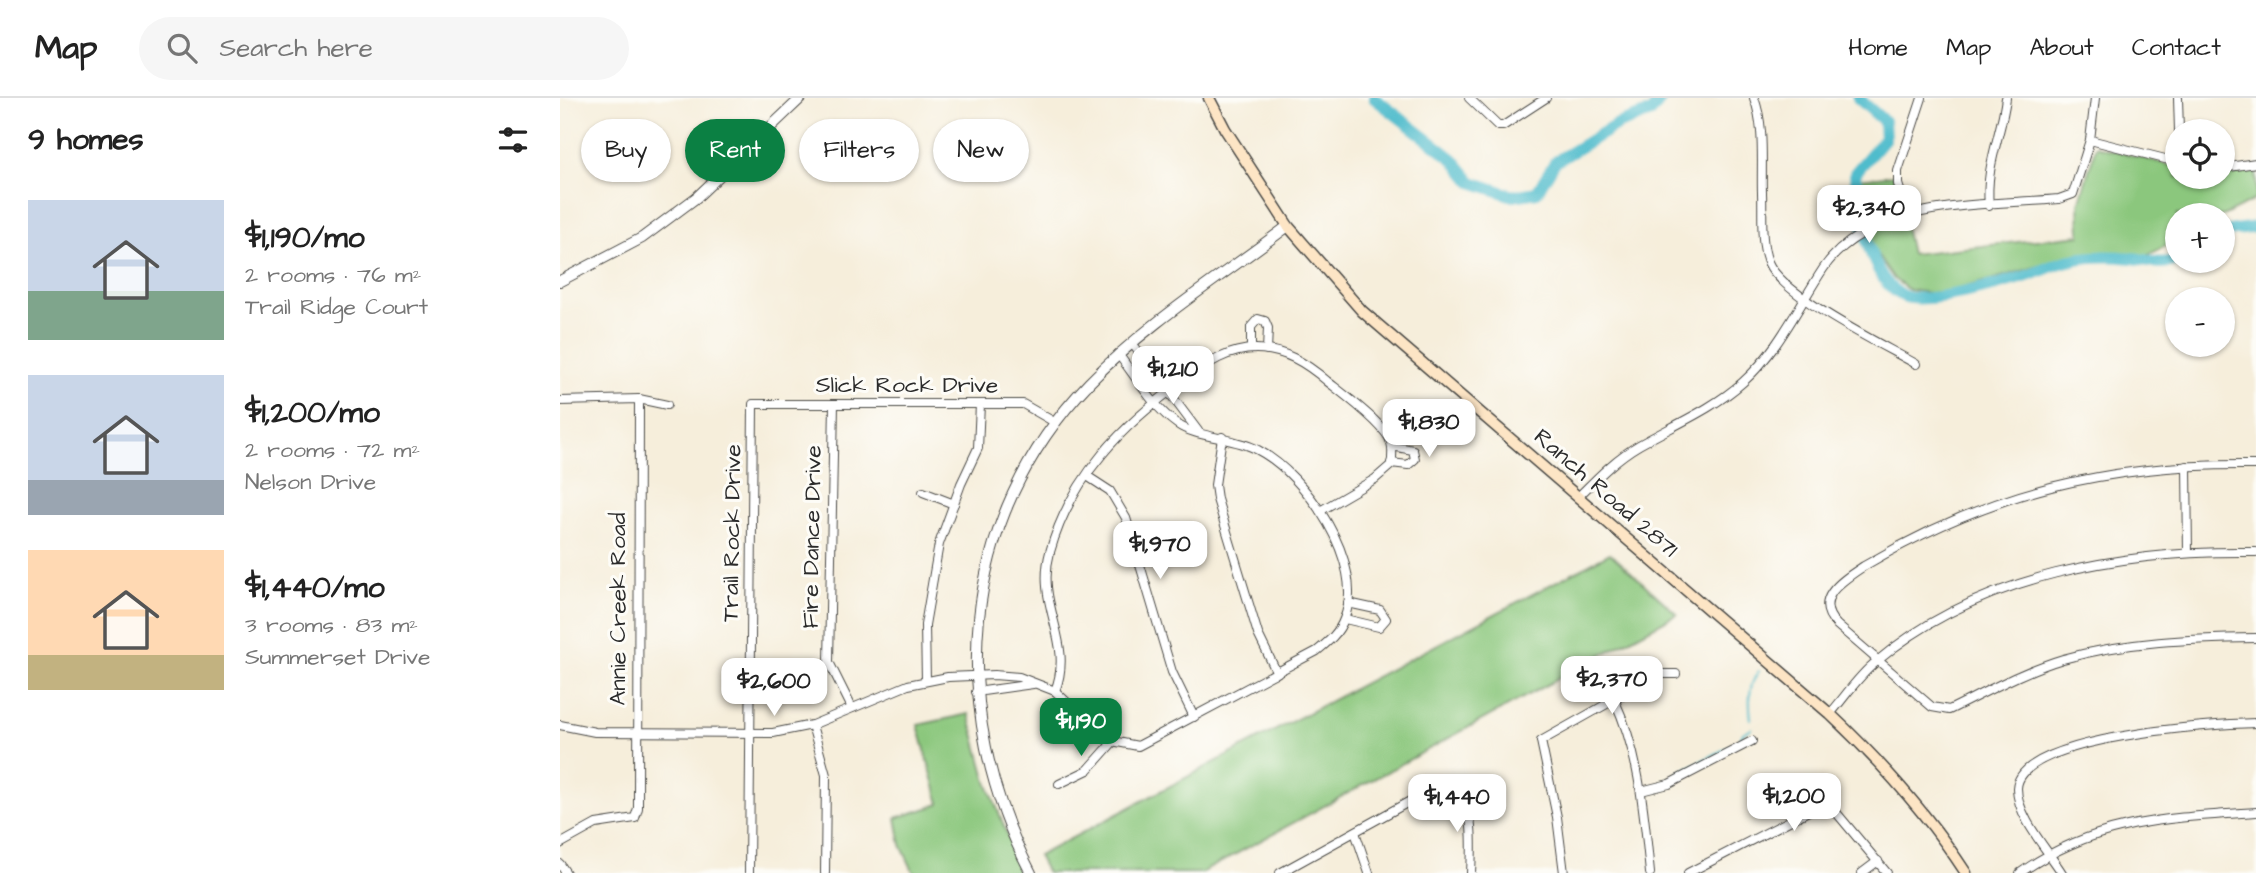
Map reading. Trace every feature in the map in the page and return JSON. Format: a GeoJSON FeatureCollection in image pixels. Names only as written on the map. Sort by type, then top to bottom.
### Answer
{"type":"FeatureCollection","features":[{"type":"Feature","properties":{"kind":"main road","name":"Ranch Road 2871"},"geometry":{"type":"LineString","coordinates":[[1209,98],[1225,129],[1288,226],[1362,311],[1830,714],[1874,755],[1928,817],[1966,873]]}},
{"type":"Feature","properties":{"kind":"street"},"geometry":{"type":"LineString","coordinates":[[560,281],[642,237],[696,197],[801,98]]}},
{"type":"Feature","properties":{"kind":"street"},"geometry":{"type":"LineString","coordinates":[[1469,98],[1498,126],[1503,126],[1545,98]]}},
{"type":"Feature","properties":{"kind":"street"},"geometry":{"type":"LineString","coordinates":[[1754,98],[1760,120],[1764,245],[1767,259],[1777,277],[1805,299],[1916,364]]}},
{"type":"Feature","properties":{"kind":"street"},"geometry":{"type":"LineString","coordinates":[[1908,215],[1898,184],[1898,171],[1922,98]]}},
{"type":"Feature","properties":{"kind":"street"},"geometry":{"type":"LineString","coordinates":[[1989,206],[1988,167],[2003,121],[2006,98]]}},
{"type":"Feature","properties":{"kind":"street"},"geometry":{"type":"LineString","coordinates":[[1578,497],[1614,463],[1637,446],[1721,399],[1743,382],[1777,343],[1835,252],[1880,223],[1908,215],[2059,199],[2073,194],[2090,140],[2095,98]]}},
{"type":"Feature","properties":{"kind":"street"},"geometry":{"type":"LineString","coordinates":[[2178,98],[2179,119]]}},
{"type":"Feature","properties":{"kind":"street"},"geometry":{"type":"LineString","coordinates":[[2090,140],[2165,160]]}},
{"type":"Feature","properties":{"kind":"street"},"geometry":{"type":"LineString","coordinates":[[2235,167],[2256,163]]}},
{"type":"Feature","properties":{"kind":"street"},"geometry":{"type":"LineString","coordinates":[[1031,873],[998,800],[982,736],[976,692],[981,601],[996,539],[1025,467],[1056,422],[1088,384],[1118,354],[1288,226]]}},
{"type":"Feature","properties":{"kind":"street"},"geometry":{"type":"LineString","coordinates":[[560,288],[578,271]]}},
{"type":"Feature","properties":{"kind":"street"},"geometry":{"type":"LineString","coordinates":[[1251,349],[1251,327],[1258,319],[1265,321],[1268,328],[1267,350]]}},
{"type":"Feature","properties":{"kind":"street"},"geometry":{"type":"LineString","coordinates":[[1132,343],[1198,431]]}},
{"type":"Feature","properties":{"kind":"street"},"geometry":{"type":"LineString","coordinates":[[1055,691],[1063,659],[1044,581],[1051,551],[1070,504],[1111,440],[1155,401],[1217,356],[1251,349],[1267,350],[1299,360],[1315,370],[1384,432],[1392,446],[1391,463],[1375,479],[1320,511]]}},
{"type":"Feature","properties":{"kind":"street"},"geometry":{"type":"LineString","coordinates":[[560,725],[595,732],[773,733],[812,725],[889,691],[926,681],[975,676],[1019,677],[1055,691],[1091,727],[1112,743],[1145,744],[1317,651],[1336,634],[1345,619],[1349,571],[1320,511],[1305,488],[1277,461],[1256,449],[1177,425],[1118,354]]}},
{"type":"Feature","properties":{"kind":"street"},"geometry":{"type":"LineString","coordinates":[[560,401],[639,399],[667,405]]}},
{"type":"Feature","properties":{"kind":"street","name":"Annie Creek Road"},"geometry":{"type":"LineString","coordinates":[[560,844],[596,824],[635,818],[638,808],[639,399]]}},
{"type":"Feature","properties":{"kind":"street","name":"Slick Rock Drive"},"geometry":{"type":"LineString","coordinates":[[753,404],[1023,404],[1056,422]]}},
{"type":"Feature","properties":{"kind":"street","name":"Trail Rock Drive"},"geometry":{"type":"LineString","coordinates":[[749,873],[753,404]]}},
{"type":"Feature","properties":{"kind":"street","name":"Fire Dance Drive"},"geometry":{"type":"LineString","coordinates":[[834,404],[829,662],[852,708]]}},
{"type":"Feature","properties":{"kind":"street"},"geometry":{"type":"LineString","coordinates":[[926,681],[925,625],[939,544],[978,448],[980,404]]}},
{"type":"Feature","properties":{"kind":"street"},"geometry":{"type":"LineString","coordinates":[[1222,437],[1216,474],[1217,499],[1258,634],[1277,673]]}},
{"type":"Feature","properties":{"kind":"street"},"geometry":{"type":"LineString","coordinates":[[1391,463],[1408,465],[1415,459],[1413,450],[1392,446]]}},
{"type":"Feature","properties":{"kind":"street"},"geometry":{"type":"LineString","coordinates":[[2256,465],[2187,466],[2103,476],[2040,488],[1941,524],[1856,571],[1834,587],[1827,599],[1827,609],[1837,625],[1932,707],[1949,710],[2018,676],[2062,660],[2164,640],[2256,638]]}},
{"type":"Feature","properties":{"kind":"street"},"geometry":{"type":"LineString","coordinates":[[2187,466],[2188,553]]}},
{"type":"Feature","properties":{"kind":"street"},"geometry":{"type":"LineString","coordinates":[[1087,476],[1110,491],[1126,518],[1172,672],[1194,718]]}},
{"type":"Feature","properties":{"kind":"street"},"geometry":{"type":"LineString","coordinates":[[923,492],[954,504]]}},
{"type":"Feature","properties":{"kind":"street"},"geometry":{"type":"LineString","coordinates":[[1830,714],[1878,660],[1945,617],[2003,590],[2056,573],[2130,559],[2188,553],[2256,552]]}},
{"type":"Feature","properties":{"kind":"street"},"geometry":{"type":"LineString","coordinates":[[1345,619],[1376,627],[1384,625],[1386,619],[1380,610],[1348,603]]}},
{"type":"Feature","properties":{"kind":"street"},"geometry":{"type":"LineString","coordinates":[[1564,873],[1557,817],[1541,741],[1660,674],[1676,674]]}},
{"type":"Feature","properties":{"kind":"street"},"geometry":{"type":"LineString","coordinates":[[976,692],[1033,684]]}},
{"type":"Feature","properties":{"kind":"street"},"geometry":{"type":"LineString","coordinates":[[1614,699],[1631,743],[1641,791],[1650,873]]}},
{"type":"Feature","properties":{"kind":"street"},"geometry":{"type":"LineString","coordinates":[[2062,873],[2018,804],[2019,780],[2030,765],[2122,735],[2256,723]]}},
{"type":"Feature","properties":{"kind":"street"},"geometry":{"type":"LineString","coordinates":[[812,725],[826,775],[825,873]]}},
{"type":"Feature","properties":{"kind":"street"},"geometry":{"type":"LineString","coordinates":[[1641,791],[1669,784],[1752,741]]}},
{"type":"Feature","properties":{"kind":"street"},"geometry":{"type":"LineString","coordinates":[[1059,784],[1088,770],[1112,743]]}},
{"type":"Feature","properties":{"kind":"street"},"geometry":{"type":"LineString","coordinates":[[1283,872],[1432,789],[1451,785],[1457,787],[1468,809],[1473,848],[1471,873]]}},
{"type":"Feature","properties":{"kind":"street"},"geometry":{"type":"LineString","coordinates":[[1688,873],[1824,803],[1830,805],[1887,873]]}},
{"type":"Feature","properties":{"kind":"street"},"geometry":{"type":"LineString","coordinates":[[2020,873],[2049,853],[2114,828],[2167,817],[2256,812]]}},
{"type":"Feature","properties":{"kind":"street"},"geometry":{"type":"LineString","coordinates":[[1355,832],[1369,873]]}},
{"type":"Feature","properties":{"kind":"street"},"geometry":{"type":"LineString","coordinates":[[1862,873],[1878,861]]}},
{"type":"Feature","properties":{"kind":"street"},"geometry":{"type":"LineString","coordinates":[[560,864],[566,873]]}},
{"type":"Feature","properties":{"kind":"green space"},"geometry":{"type":"Polygon","coordinates":[[[2096,146],[2165,164],[2165,189],[2235,189],[2235,174],[2256,169],[2256,199],[2235,210],[2235,203],[2165,203],[2165,246],[2145,257],[2074,256],[1952,291],[1930,293],[1909,290],[1894,279],[1874,250],[1859,179],[1894,175],[1911,254],[2080,235],[2079,204],[2096,146]]]}},
{"type":"Feature","properties":{"kind":"green space"},"geometry":{"type":"Polygon","coordinates":[[[1610,553],[1677,614],[1201,873],[1047,873],[1038,856],[1610,553]]]}},
{"type":"Feature","properties":{"kind":"green space"},"geometry":{"type":"Polygon","coordinates":[[[969,714],[987,782],[1019,865],[1016,867],[1019,873],[914,873],[901,845],[896,818],[940,804],[918,725],[969,714]]]}},
{"type":"Feature","properties":{"kind":"waterway"},"geometry":{"type":"LineString","coordinates":[[1374,98],[1453,159],[1472,182],[1513,196],[1537,192],[1555,162],[1618,124],[1651,112],[1662,98]]}},
{"type":"Feature","properties":{"kind":"waterway"},"geometry":{"type":"LineString","coordinates":[[1858,98],[1884,121],[1885,138],[1855,173],[1862,223],[1882,277],[1893,289],[1906,297],[1932,298],[1966,292],[2033,274],[2060,263],[2094,257],[2165,262]]}},
{"type":"Feature","properties":{"kind":"waterway"},"geometry":{"type":"LineString","coordinates":[[2235,230],[2256,227]]}},
{"type":"Feature","properties":{"kind":"waterway"},"geometry":{"type":"LineString","coordinates":[[1751,719],[1751,688],[1759,671]]}},
{"type":"Feature","properties":{"kind":"waterway"},"geometry":{"type":"LineString","coordinates":[[1678,773],[1739,742],[1743,733],[1752,728]]}}]}
